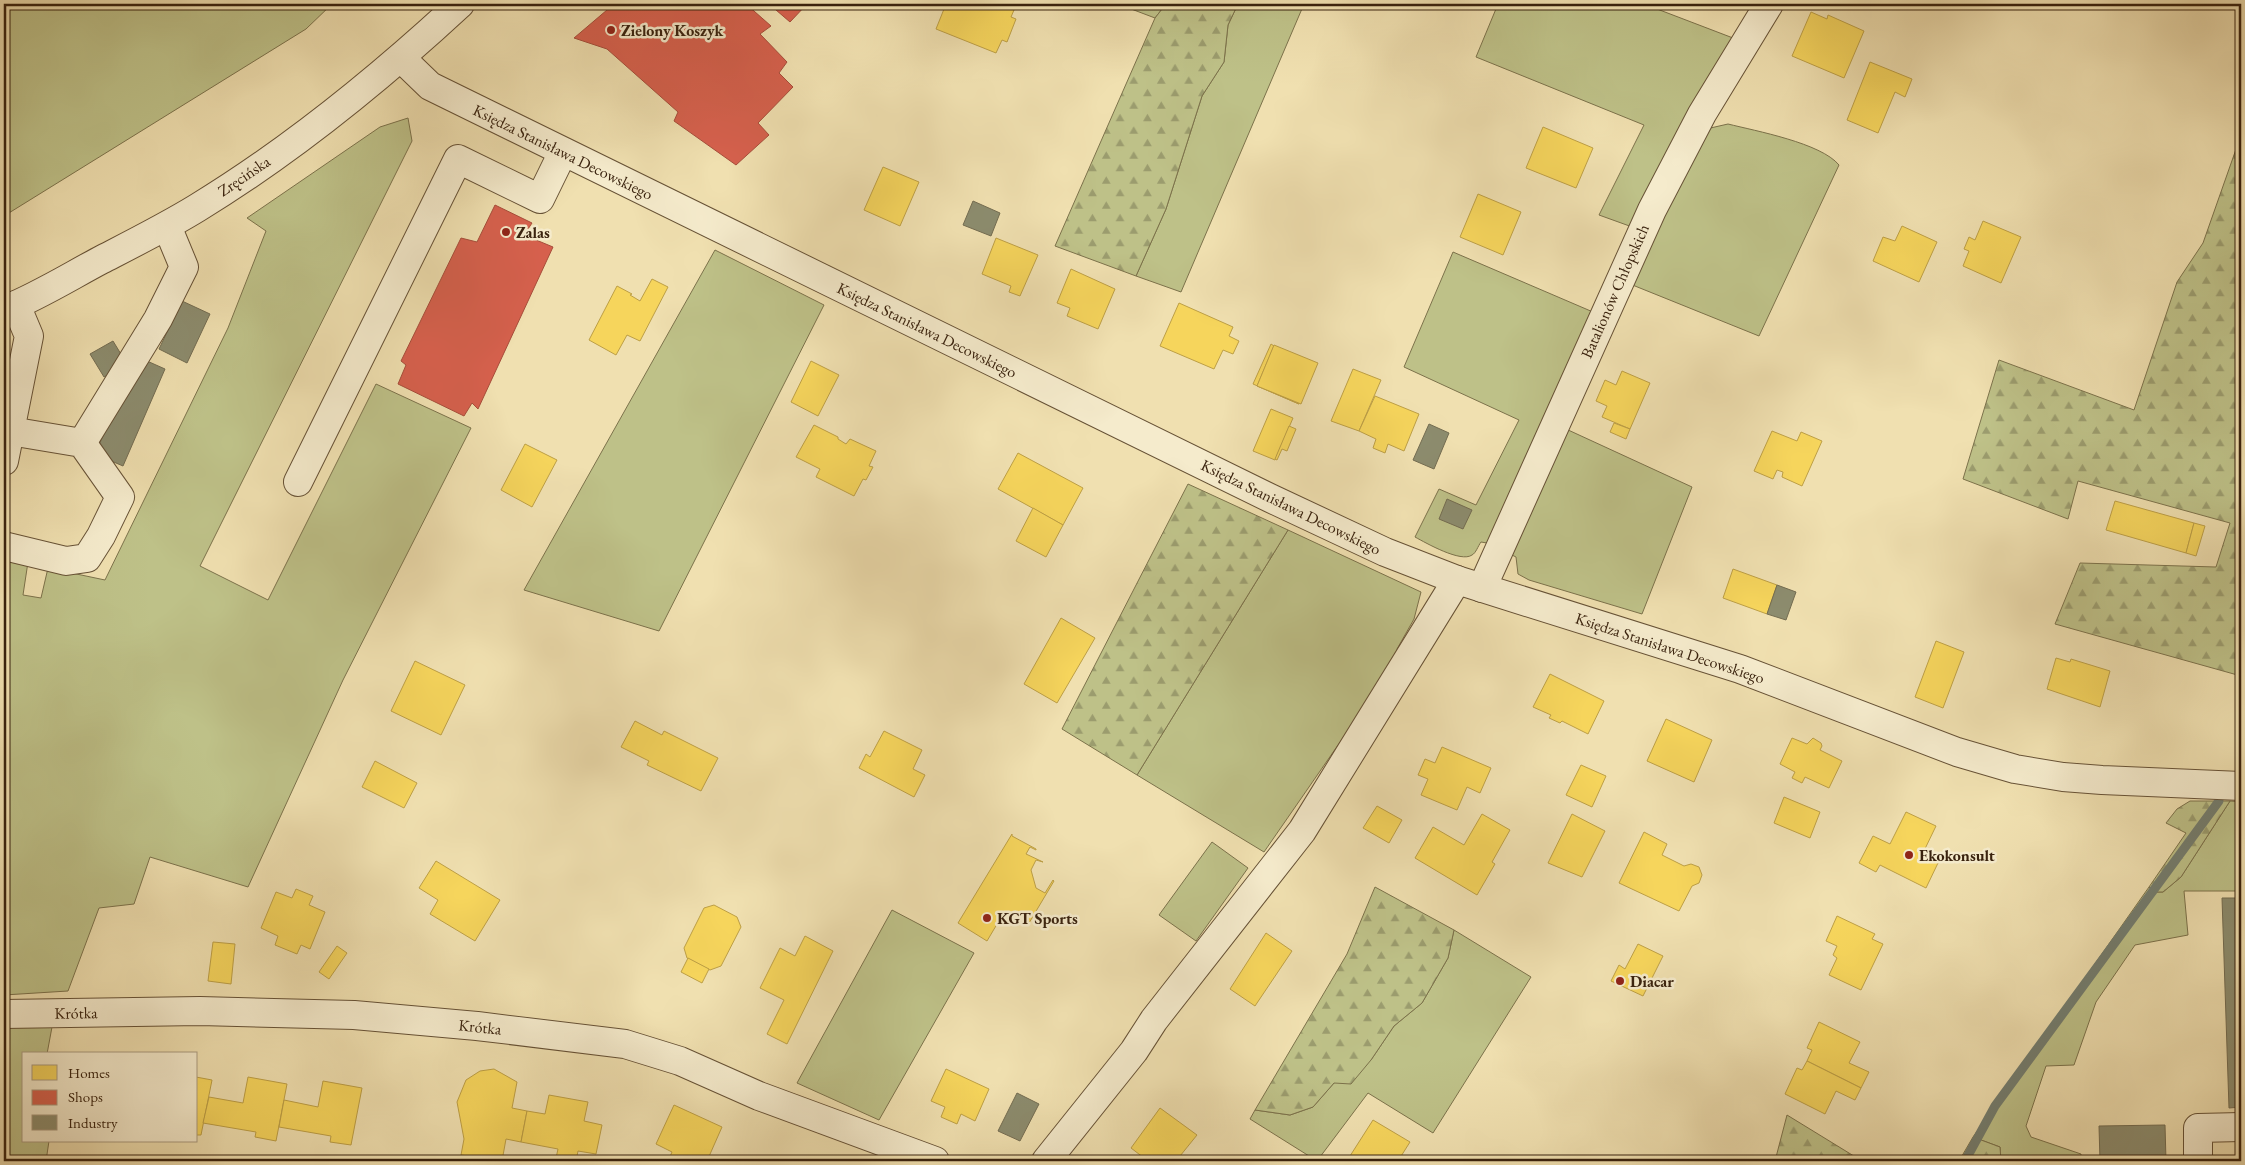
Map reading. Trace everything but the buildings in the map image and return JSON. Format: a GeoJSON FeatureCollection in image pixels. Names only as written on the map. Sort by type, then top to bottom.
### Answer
{"type":"FeatureCollection","features":[{"type":"Feature","properties":{"kind":"street","name":"Zręcińska"},"geometry":{"type":"LineString","coordinates":[[10,308],[167,226],[199,207],[281,151],[401,58],[460,4]]}},
{"type":"Feature","properties":{"kind":"street","name":"Batalionów Chłopskich"},"geometry":{"type":"LineString","coordinates":[[1046,1161],[1134,1051],[1154,1020],[1302,831],[1469,584],[1652,210],[1702,114],[1769,4]]}},
{"type":"Feature","properties":{"kind":"street","name":"Księdza Stanisława Decowskiego"},"geometry":{"type":"LineString","coordinates":[[401,58],[430,86],[1270,498],[1385,552],[1469,584],[1740,669],[1957,752],[2015,769],[2073,778],[2241,786]]}},
{"type":"Feature","properties":{"kind":"street"},"geometry":{"type":"LineString","coordinates":[[298,482],[458,160],[540,199],[564,152]]}},
{"type":"Feature","properties":{"kind":"street"},"geometry":{"type":"LineString","coordinates":[[82,443],[158,319],[184,267],[167,226]]}},
{"type":"Feature","properties":{"kind":"street"},"geometry":{"type":"LineString","coordinates":[[4,460],[29,336],[10,308]]}},
{"type":"Feature","properties":{"kind":"street"},"geometry":{"type":"LineString","coordinates":[[4,546],[66,561],[87,558],[101,536],[120,497],[82,443],[10,431]]}},
{"type":"Feature","properties":{"kind":"street","name":"Krótka"},"geometry":{"type":"LineString","coordinates":[[4,1014],[200,1010],[354,1015],[477,1026],[626,1044],[680,1061],[759,1096],[935,1161]]}},
{"type":"Feature","properties":{"kind":"street"},"geometry":{"type":"LineString","coordinates":[[2198,1161],[2198,1128],[2241,1126]]}},
{"type":"Feature","properties":{"kind":"green space"},"geometry":{"type":"Polygon","coordinates":[[[4,4],[332,4],[306,29],[4,216],[4,4]]]}},
{"type":"Feature","properties":{"kind":"green space"},"geometry":{"type":"Polygon","coordinates":[[[1118,4],[1166,4],[1155,18],[1118,4]]]}},
{"type":"Feature","properties":{"kind":"green space"},"geometry":{"type":"Polygon","coordinates":[[[1166,4],[1238,4],[1228,25],[1224,62],[1202,96],[1166,209],[1136,276],[1055,246],[1155,18],[1166,4]]]}},
{"type":"Feature","properties":{"kind":"green space"},"geometry":{"type":"Polygon","coordinates":[[[1238,4],[1304,4],[1181,292],[1136,276],[1166,209],[1202,96],[1224,62],[1228,25],[1238,4]]]}},
{"type":"Feature","properties":{"kind":"green space"},"geometry":{"type":"Polygon","coordinates":[[[1498,4],[1644,4],[1733,38],[1635,228],[1599,215],[1644,125],[1476,57],[1498,4]]]}},
{"type":"Feature","properties":{"kind":"green space"},"geometry":{"type":"Polygon","coordinates":[[[408,118],[412,141],[200,566],[268,600],[376,384],[471,428],[343,680],[248,887],[150,857],[134,904],[99,908],[68,991],[4,995],[4,556],[28,562],[23,595],[41,598],[48,568],[105,580],[228,328],[266,231],[247,218],[380,127],[408,118]]]}},
{"type":"Feature","properties":{"kind":"green space"},"geometry":{"type":"Polygon","coordinates":[[[1728,124],[1803,144],[1830,157],[1839,165],[1759,336],[1630,284],[1706,129],[1728,124]]]}},
{"type":"Feature","properties":{"kind":"green space"},"geometry":{"type":"Polygon","coordinates":[[[2241,135],[2241,676],[2055,624],[2080,563],[2216,567],[2230,523],[2078,481],[2068,519],[1963,479],[1999,360],[2134,410],[2177,282],[2203,243],[2241,135]]]}},
{"type":"Feature","properties":{"kind":"green space"},"geometry":{"type":"Polygon","coordinates":[[[715,250],[824,305],[659,631],[524,590],[715,250]]]}},
{"type":"Feature","properties":{"kind":"green space"},"geometry":{"type":"Polygon","coordinates":[[[1453,252],[1593,312],[1525,470],[1487,543],[1481,542],[1476,551],[1467,557],[1444,551],[1415,537],[1439,489],[1476,505],[1519,420],[1404,367],[1453,252]]]}},
{"type":"Feature","properties":{"kind":"green space"},"geometry":{"type":"Polygon","coordinates":[[[1566,429],[1692,487],[1642,614],[1529,580],[1518,574],[1516,557],[1510,554],[1566,429]]]}},
{"type":"Feature","properties":{"kind":"green space"},"geometry":{"type":"Polygon","coordinates":[[[1188,484],[1288,530],[1137,775],[1062,729],[1188,484]]]}},
{"type":"Feature","properties":{"kind":"green space"},"geometry":{"type":"Polygon","coordinates":[[[1288,530],[1421,592],[1414,619],[1397,649],[1399,657],[1264,852],[1137,775],[1288,530]]]}},
{"type":"Feature","properties":{"kind":"green space"},"geometry":{"type":"Polygon","coordinates":[[[2190,801],[2230,801],[2181,877],[2163,892],[2157,892],[2149,887],[2186,833],[2166,823],[2177,809],[2190,801]]]}},
{"type":"Feature","properties":{"kind":"green space"},"geometry":{"type":"Polygon","coordinates":[[[2230,801],[2241,802],[2241,891],[2184,891],[2188,935],[2135,945],[2096,1002],[2074,1065],[2046,1066],[2026,1126],[2031,1137],[2081,1154],[2081,1161],[2001,1161],[2000,1147],[1973,1137],[2149,887],[2157,892],[2163,892],[2181,877],[2230,801]]]}},
{"type":"Feature","properties":{"kind":"green space"},"geometry":{"type":"Polygon","coordinates":[[[1212,842],[1248,868],[1196,941],[1159,915],[1212,842]]]}},
{"type":"Feature","properties":{"kind":"green space"},"geometry":{"type":"Polygon","coordinates":[[[1375,887],[1454,930],[1448,958],[1422,1003],[1394,1026],[1371,1060],[1351,1084],[1334,1083],[1313,1107],[1290,1115],[1255,1110],[1347,954],[1375,887]]]}},
{"type":"Feature","properties":{"kind":"green space"},"geometry":{"type":"Polygon","coordinates":[[[892,910],[974,953],[879,1120],[797,1083],[892,910]]]}},
{"type":"Feature","properties":{"kind":"green space"},"geometry":{"type":"Polygon","coordinates":[[[1454,930],[1531,977],[1433,1133],[1368,1093],[1317,1161],[1250,1119],[1255,1110],[1290,1115],[1313,1107],[1334,1083],[1371,1060],[1394,1026],[1422,1003],[1448,958],[1454,930]]]}},
{"type":"Feature","properties":{"kind":"green space"},"geometry":{"type":"Polygon","coordinates":[[[4,1027],[52,1027],[47,1052],[22,1052],[22,1142],[49,1142],[46,1161],[4,1161],[4,1027]]]}},
{"type":"Feature","properties":{"kind":"green space"},"geometry":{"type":"Polygon","coordinates":[[[1787,1115],[1862,1161],[1775,1161],[1787,1115]]]}},
{"type":"Feature","properties":{"kind":"green space"},"geometry":{"type":"Polygon","coordinates":[[[1973,1137],[2000,1147],[2001,1161],[1959,1161],[1973,1137]]]}},
{"type":"Feature","properties":{"kind":"waterway"},"geometry":{"type":"LineString","coordinates":[[1965,1161],[1995,1106],[2219,801]]}},
{"type":"Feature","properties":{"kind":"place","name":"Zielony Koszyk"},"geometry":{"type":"Point","coordinates":[611,30]}},
{"type":"Feature","properties":{"kind":"place","name":"Zalas"},"geometry":{"type":"Point","coordinates":[506,232]}},
{"type":"Feature","properties":{"kind":"place","name":"Ekokonsult"},"geometry":{"type":"Point","coordinates":[1909,855]}},
{"type":"Feature","properties":{"kind":"place","name":"KGT Sports"},"geometry":{"type":"Point","coordinates":[987,918]}},
{"type":"Feature","properties":{"kind":"place","name":"Diacar"},"geometry":{"type":"Point","coordinates":[1620,981]}}]}
